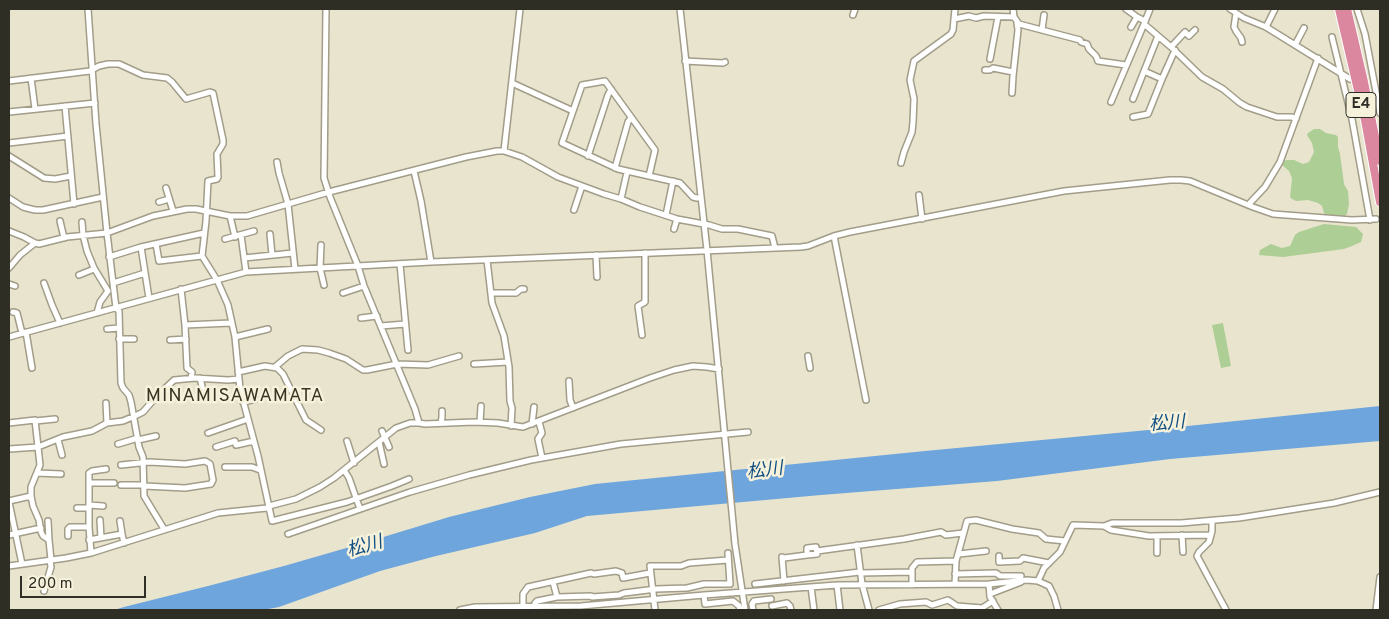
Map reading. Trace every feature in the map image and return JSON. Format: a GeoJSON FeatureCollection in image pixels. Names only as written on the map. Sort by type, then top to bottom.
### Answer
{"type":"FeatureCollection","features":[{"type":"Feature","properties":{"kind":"highway","name":"E4"},"geometry":{"type":"LineString","coordinates":[[1339,9],[1365,120],[1380,202]]}},
{"type":"Feature","properties":{"kind":"highway","name":"E4"},"geometry":{"type":"LineString","coordinates":[[1346,9],[1364,82],[1380,161]]}},
{"type":"Feature","properties":{"kind":"street"},"geometry":{"type":"LineString","coordinates":[[88,9],[103,197],[116,308],[119,311],[121,383],[129,395],[143,463],[145,498],[164,529]]}},
{"type":"Feature","properties":{"kind":"street"},"geometry":{"type":"LineString","coordinates":[[326,9],[324,176],[364,286],[419,422]]}},
{"type":"Feature","properties":{"kind":"street"},"geometry":{"type":"LineString","coordinates":[[504,151],[520,9]]}},
{"type":"Feature","properties":{"kind":"street"},"geometry":{"type":"LineString","coordinates":[[680,9],[707,250],[735,540],[745,610]]}},
{"type":"Feature","properties":{"kind":"street"},"geometry":{"type":"LineString","coordinates":[[901,163],[914,122],[914,100],[910,80],[914,61],[951,34],[956,9]]}},
{"type":"Feature","properties":{"kind":"street"},"geometry":{"type":"LineString","coordinates":[[1012,9],[1018,30],[1012,93]]}},
{"type":"Feature","properties":{"kind":"street"},"geometry":{"type":"LineString","coordinates":[[1126,9],[1144,22],[1202,76],[1223,89],[1240,103],[1277,116],[1296,119]]}},
{"type":"Feature","properties":{"kind":"street"},"geometry":{"type":"LineString","coordinates":[[1111,102],[1150,9]]}},
{"type":"Feature","properties":{"kind":"street"},"geometry":{"type":"LineString","coordinates":[[1266,27],[1276,9]]}},
{"type":"Feature","properties":{"kind":"street"},"geometry":{"type":"LineString","coordinates":[[1357,9],[1365,34],[1374,90],[1380,113]]}},
{"type":"Feature","properties":{"kind":"street"},"geometry":{"type":"LineString","coordinates":[[1233,10],[1266,27],[1350,79]]}},
{"type":"Feature","properties":{"kind":"street"},"geometry":{"type":"LineString","coordinates":[[1233,10],[1234,27],[1242,42]]}},
{"type":"Feature","properties":{"kind":"street"},"geometry":{"type":"LineString","coordinates":[[1042,30],[1044,15]]}},
{"type":"Feature","properties":{"kind":"street"},"geometry":{"type":"LineString","coordinates":[[954,19],[969,16],[976,18],[984,16],[1014,17]]}},
{"type":"Feature","properties":{"kind":"street"},"geometry":{"type":"LineString","coordinates":[[990,59],[998,17]]}},
{"type":"Feature","properties":{"kind":"street"},"geometry":{"type":"LineString","coordinates":[[1130,27],[1137,17]]}},
{"type":"Feature","properties":{"kind":"street"},"geometry":{"type":"LineString","coordinates":[[1017,23],[1080,40],[1087,44],[1098,61],[1126,65]]}},
{"type":"Feature","properties":{"kind":"street"},"geometry":{"type":"LineString","coordinates":[[1295,45],[1304,28]]}},
{"type":"Feature","properties":{"kind":"street"},"geometry":{"type":"LineString","coordinates":[[1133,117],[1148,114],[1173,48],[1184,32],[1189,36],[1195,30]]}},
{"type":"Feature","properties":{"kind":"street"},"geometry":{"type":"LineString","coordinates":[[1133,99],[1158,36]]}},
{"type":"Feature","properties":{"kind":"street"},"geometry":{"type":"LineString","coordinates":[[9,337],[246,272],[808,246],[850,232],[1061,192],[1181,180],[1198,184],[1273,214],[1373,220],[1352,119],[1332,37]]}},
{"type":"Feature","properties":{"kind":"street"},"geometry":{"type":"LineString","coordinates":[[1248,205],[1265,187],[1280,162],[1318,58]]}},
{"type":"Feature","properties":{"kind":"street"},"geometry":{"type":"LineString","coordinates":[[685,61],[725,62]]}},
{"type":"Feature","properties":{"kind":"street"},"geometry":{"type":"LineString","coordinates":[[9,81],[92,70],[99,66],[119,64],[143,75],[170,79],[186,99],[210,92],[213,93],[223,144],[217,154],[218,177],[208,181],[202,256],[217,280],[228,304],[235,337],[243,402],[272,521],[356,499],[409,479]]}},
{"type":"Feature","properties":{"kind":"street"},"geometry":{"type":"LineString","coordinates":[[985,70],[993,68],[1013,72]]}},
{"type":"Feature","properties":{"kind":"street"},"geometry":{"type":"LineString","coordinates":[[1144,71],[1162,79]]}},
{"type":"Feature","properties":{"kind":"street"},"geometry":{"type":"LineString","coordinates":[[31,78],[35,109]]}},
{"type":"Feature","properties":{"kind":"street"},"geometry":{"type":"LineString","coordinates":[[649,176],[655,150],[605,81],[582,85],[562,143],[615,168],[627,172],[680,183],[693,197],[701,198]]}},
{"type":"Feature","properties":{"kind":"street"},"geometry":{"type":"LineString","coordinates":[[512,83],[573,111]]}},
{"type":"Feature","properties":{"kind":"street"},"geometry":{"type":"LineString","coordinates":[[588,156],[611,90]]}},
{"type":"Feature","properties":{"kind":"street"},"geometry":{"type":"LineString","coordinates":[[1374,90],[1380,96]]}},
{"type":"Feature","properties":{"kind":"street"},"geometry":{"type":"LineString","coordinates":[[9,112],[95,103]]}},
{"type":"Feature","properties":{"kind":"street"},"geometry":{"type":"LineString","coordinates":[[65,106],[74,204]]}},
{"type":"Feature","properties":{"kind":"street"},"geometry":{"type":"LineString","coordinates":[[615,168],[628,122],[631,118]]}},
{"type":"Feature","properties":{"kind":"street"},"geometry":{"type":"LineString","coordinates":[[9,143],[68,136]]}},
{"type":"Feature","properties":{"kind":"street"},"geometry":{"type":"LineString","coordinates":[[9,230],[35,243],[107,233],[153,216],[173,211],[191,209],[230,216],[252,216],[329,192],[473,156],[504,151],[522,157],[558,177],[677,219],[722,229],[738,229],[772,236],[774,248]]}},
{"type":"Feature","properties":{"kind":"street"},"geometry":{"type":"LineString","coordinates":[[9,156],[44,178],[55,179],[71,176]]}},
{"type":"Feature","properties":{"kind":"street"},"geometry":{"type":"LineString","coordinates":[[277,162],[288,204],[295,269]]}},
{"type":"Feature","properties":{"kind":"street"},"geometry":{"type":"LineString","coordinates":[[414,171],[431,262]]}},
{"type":"Feature","properties":{"kind":"street"},"geometry":{"type":"LineString","coordinates":[[622,199],[627,172]]}},
{"type":"Feature","properties":{"kind":"street"},"geometry":{"type":"LineString","coordinates":[[666,215],[673,181]]}},
{"type":"Feature","properties":{"kind":"street"},"geometry":{"type":"LineString","coordinates":[[574,210],[582,186]]}},
{"type":"Feature","properties":{"kind":"street"},"geometry":{"type":"LineString","coordinates":[[166,188],[173,211]]}},
{"type":"Feature","properties":{"kind":"street"},"geometry":{"type":"LineString","coordinates":[[919,195],[922,219]]}},
{"type":"Feature","properties":{"kind":"street"},"geometry":{"type":"LineString","coordinates":[[9,198],[23,206],[48,210],[103,197]]}},
{"type":"Feature","properties":{"kind":"street"},"geometry":{"type":"LineString","coordinates":[[159,202],[169,199]]}},
{"type":"Feature","properties":{"kind":"street"},"geometry":{"type":"LineString","coordinates":[[230,216],[238,236],[246,272]]}},
{"type":"Feature","properties":{"kind":"street"},"geometry":{"type":"LineString","coordinates":[[674,228],[677,219]]}},
{"type":"Feature","properties":{"kind":"street"},"geometry":{"type":"LineString","coordinates":[[60,221],[64,238]]}},
{"type":"Feature","properties":{"kind":"street"},"geometry":{"type":"LineString","coordinates":[[82,222],[87,251],[94,269],[108,290],[100,302],[97,313]]}},
{"type":"Feature","properties":{"kind":"street"},"geometry":{"type":"LineString","coordinates":[[225,239],[254,231]]}},
{"type":"Feature","properties":{"kind":"street"},"geometry":{"type":"LineString","coordinates":[[110,257],[204,233]]}},
{"type":"Feature","properties":{"kind":"street"},"geometry":{"type":"LineString","coordinates":[[270,234],[272,255]]}},
{"type":"Feature","properties":{"kind":"street"},"geometry":{"type":"LineString","coordinates":[[834,236],[866,400]]}},
{"type":"Feature","properties":{"kind":"street"},"geometry":{"type":"LineString","coordinates":[[9,268],[20,255],[35,243]]}},
{"type":"Feature","properties":{"kind":"street"},"geometry":{"type":"LineString","coordinates":[[156,244],[159,261],[202,256]]}},
{"type":"Feature","properties":{"kind":"street"},"geometry":{"type":"LineString","coordinates":[[321,244],[320,268],[324,285]]}},
{"type":"Feature","properties":{"kind":"street"},"geometry":{"type":"LineString","coordinates":[[141,248],[150,298]]}},
{"type":"Feature","properties":{"kind":"street"},"geometry":{"type":"LineString","coordinates":[[244,258],[293,253]]}},
{"type":"Feature","properties":{"kind":"street"},"geometry":{"type":"LineString","coordinates":[[642,335],[638,306],[645,302],[646,253]]}},
{"type":"Feature","properties":{"kind":"street"},"geometry":{"type":"LineString","coordinates":[[596,255],[597,277]]}},
{"type":"Feature","properties":{"kind":"street"},"geometry":{"type":"LineString","coordinates":[[487,260],[493,306],[504,336],[508,362],[512,426]]}},
{"type":"Feature","properties":{"kind":"street"},"geometry":{"type":"LineString","coordinates":[[400,264],[408,350]]}},
{"type":"Feature","properties":{"kind":"street"},"geometry":{"type":"LineString","coordinates":[[79,275],[94,269]]}},
{"type":"Feature","properties":{"kind":"street"},"geometry":{"type":"LineString","coordinates":[[113,283],[146,273]]}},
{"type":"Feature","properties":{"kind":"street"},"geometry":{"type":"LineString","coordinates":[[44,283],[60,323]]}},
{"type":"Feature","properties":{"kind":"street"},"geometry":{"type":"LineString","coordinates":[[9,284],[15,286]]}},
{"type":"Feature","properties":{"kind":"street"},"geometry":{"type":"LineString","coordinates":[[343,293],[364,286]]}},
{"type":"Feature","properties":{"kind":"street"},"geometry":{"type":"LineString","coordinates":[[491,293],[516,293],[521,288],[524,289]]}},
{"type":"Feature","properties":{"kind":"street"},"geometry":{"type":"LineString","coordinates":[[181,290],[187,368],[192,372],[191,378]]}},
{"type":"Feature","properties":{"kind":"street"},"geometry":{"type":"LineString","coordinates":[[13,312],[17,313],[24,333],[32,368]]}},
{"type":"Feature","properties":{"kind":"street"},"geometry":{"type":"LineString","coordinates":[[361,318],[376,316]]}},
{"type":"Feature","properties":{"kind":"street"},"geometry":{"type":"LineString","coordinates":[[185,325],[231,322]]}},
{"type":"Feature","properties":{"kind":"street"},"geometry":{"type":"LineString","coordinates":[[381,326],[405,324]]}},
{"type":"Feature","properties":{"kind":"street"},"geometry":{"type":"LineString","coordinates":[[107,328],[119,328]]}},
{"type":"Feature","properties":{"kind":"street"},"geometry":{"type":"LineString","coordinates":[[235,337],[268,329]]}},
{"type":"Feature","properties":{"kind":"street"},"geometry":{"type":"LineString","coordinates":[[119,339],[134,339]]}},
{"type":"Feature","properties":{"kind":"street"},"geometry":{"type":"LineString","coordinates":[[170,340],[186,339]]}},
{"type":"Feature","properties":{"kind":"street"},"geometry":{"type":"LineString","coordinates":[[275,367],[288,356],[302,349],[318,350],[342,357],[363,370],[372,370],[397,364],[428,365],[459,356]]}},
{"type":"Feature","properties":{"kind":"street"},"geometry":{"type":"LineString","coordinates":[[808,356],[810,368]]}},
{"type":"Feature","properties":{"kind":"street"},"geometry":{"type":"LineString","coordinates":[[474,364],[508,362]]}},
{"type":"Feature","properties":{"kind":"street"},"geometry":{"type":"LineString","coordinates":[[238,372],[265,366],[275,367],[283,374],[306,420],[321,430]]}},
{"type":"Feature","properties":{"kind":"street"},"geometry":{"type":"LineString","coordinates":[[9,566],[91,553],[218,513],[267,508],[296,499],[320,487],[354,463],[396,428],[410,423],[480,422],[521,427],[539,422],[674,370],[693,366],[719,369]]}},
{"type":"Feature","properties":{"kind":"street"},"geometry":{"type":"LineString","coordinates":[[9,449],[38,447],[76,433],[92,431],[107,423],[123,421],[133,417],[143,412],[156,396],[174,380],[191,378],[239,379]]}},
{"type":"Feature","properties":{"kind":"street"},"geometry":{"type":"LineString","coordinates":[[200,378],[205,399]]}},
{"type":"Feature","properties":{"kind":"street"},"geometry":{"type":"LineString","coordinates":[[569,381],[572,408]]}},
{"type":"Feature","properties":{"kind":"street"},"geometry":{"type":"LineString","coordinates":[[243,402],[256,399]]}},
{"type":"Feature","properties":{"kind":"street"},"geometry":{"type":"LineString","coordinates":[[106,403],[107,423]]}},
{"type":"Feature","properties":{"kind":"street"},"geometry":{"type":"LineString","coordinates":[[480,422],[481,406]]}},
{"type":"Feature","properties":{"kind":"street"},"geometry":{"type":"LineString","coordinates":[[532,424],[534,408]]}},
{"type":"Feature","properties":{"kind":"street"},"geometry":{"type":"LineString","coordinates":[[440,423],[442,410]]}},
{"type":"Feature","properties":{"kind":"street"},"geometry":{"type":"LineString","coordinates":[[9,423],[55,419]]}},
{"type":"Feature","properties":{"kind":"street"},"geometry":{"type":"LineString","coordinates":[[208,433],[248,419]]}},
{"type":"Feature","properties":{"kind":"street"},"geometry":{"type":"LineString","coordinates":[[35,421],[40,465],[31,487],[31,496],[43,536],[49,540]]}},
{"type":"Feature","properties":{"kind":"street"},"geometry":{"type":"LineString","coordinates":[[539,422],[542,433],[538,439],[542,458]]}},
{"type":"Feature","properties":{"kind":"street"},"geometry":{"type":"LineString","coordinates":[[382,431],[389,447]]}},
{"type":"Feature","properties":{"kind":"street"},"geometry":{"type":"LineString","coordinates":[[288,534],[410,492],[469,475],[542,458],[621,444],[725,436],[748,432]]}},
{"type":"Feature","properties":{"kind":"street"},"geometry":{"type":"LineString","coordinates":[[118,444],[156,436]]}},
{"type":"Feature","properties":{"kind":"street"},"geometry":{"type":"LineString","coordinates":[[58,440],[62,455]]}},
{"type":"Feature","properties":{"kind":"street"},"geometry":{"type":"LineString","coordinates":[[216,447],[235,441],[236,445],[254,441]]}},
{"type":"Feature","properties":{"kind":"street"},"geometry":{"type":"LineString","coordinates":[[347,441],[354,463]]}},
{"type":"Feature","properties":{"kind":"street"},"geometry":{"type":"LineString","coordinates":[[379,442],[384,464]]}},
{"type":"Feature","properties":{"kind":"street"},"geometry":{"type":"LineString","coordinates":[[121,466],[143,463],[184,464],[205,461],[209,463],[213,480],[212,484],[185,488],[144,485],[121,486]]}},
{"type":"Feature","properties":{"kind":"street"},"geometry":{"type":"LineString","coordinates":[[225,467],[252,467],[260,470]]}},
{"type":"Feature","properties":{"kind":"street"},"geometry":{"type":"LineString","coordinates":[[91,553],[89,540],[89,473],[106,469]]}},
{"type":"Feature","properties":{"kind":"street"},"geometry":{"type":"LineString","coordinates":[[344,470],[349,478],[360,509]]}},
{"type":"Feature","properties":{"kind":"street"},"geometry":{"type":"LineString","coordinates":[[37,473],[61,474]]}},
{"type":"Feature","properties":{"kind":"street"},"geometry":{"type":"LineString","coordinates":[[89,483],[114,483]]}},
{"type":"Feature","properties":{"kind":"street"},"geometry":{"type":"LineString","coordinates":[[1038,581],[1044,568],[1060,552],[1073,525],[1104,526],[1112,523],[1212,521],[1292,511],[1380,492]]}},
{"type":"Feature","properties":{"kind":"street"},"geometry":{"type":"LineString","coordinates":[[22,564],[9,501],[31,496]]}},
{"type":"Feature","properties":{"kind":"street"},"geometry":{"type":"LineString","coordinates":[[78,508],[103,506]]}},
{"type":"Feature","properties":{"kind":"street"},"geometry":{"type":"LineString","coordinates":[[100,520],[101,538]]}},
{"type":"Feature","properties":{"kind":"street"},"geometry":{"type":"LineString","coordinates":[[955,584],[956,561],[967,521],[976,520],[1012,529],[1039,533],[1046,539],[1065,541]]}},
{"type":"Feature","properties":{"kind":"street"},"geometry":{"type":"LineString","coordinates":[[44,591],[51,567],[48,521]]}},
{"type":"Feature","properties":{"kind":"street"},"geometry":{"type":"LineString","coordinates":[[120,521],[124,543]]}},
{"type":"Feature","properties":{"kind":"street"},"geometry":{"type":"LineString","coordinates":[[1212,521],[1209,542],[1197,556],[1226,610]]}},
{"type":"Feature","properties":{"kind":"street"},"geometry":{"type":"LineString","coordinates":[[1104,526],[1111,530],[1149,536],[1211,535]]}},
{"type":"Feature","properties":{"kind":"street"},"geometry":{"type":"LineString","coordinates":[[68,536],[68,529],[70,527],[89,527]]}},
{"type":"Feature","properties":{"kind":"street"},"geometry":{"type":"LineString","coordinates":[[9,536],[40,528]]}},
{"type":"Feature","properties":{"kind":"street"},"geometry":{"type":"LineString","coordinates":[[784,581],[782,557],[817,554],[817,551],[941,532],[946,535],[963,533]]}},
{"type":"Feature","properties":{"kind":"street"},"geometry":{"type":"LineString","coordinates":[[89,540],[122,534]]}},
{"type":"Feature","properties":{"kind":"street"},"geometry":{"type":"LineString","coordinates":[[1182,535],[1182,552]]}},
{"type":"Feature","properties":{"kind":"street"},"geometry":{"type":"LineString","coordinates":[[1157,536],[1157,553]]}},
{"type":"Feature","properties":{"kind":"street"},"geometry":{"type":"LineString","coordinates":[[858,545],[862,584],[869,610]]}},
{"type":"Feature","properties":{"kind":"street"},"geometry":{"type":"LineString","coordinates":[[959,554],[986,552]]}},
{"type":"Feature","properties":{"kind":"street"},"geometry":{"type":"LineString","coordinates":[[535,606],[537,601],[557,597],[619,595],[652,590],[687,588],[704,584],[730,584],[728,553]]}},
{"type":"Feature","properties":{"kind":"street"},"geometry":{"type":"LineString","coordinates":[[999,556],[999,562],[1020,561],[1024,558],[1049,563]]}},
{"type":"Feature","properties":{"kind":"street"},"geometry":{"type":"LineString","coordinates":[[655,610],[650,566],[681,566],[689,563],[728,560]]}},
{"type":"Feature","properties":{"kind":"street"},"geometry":{"type":"LineString","coordinates":[[912,585],[912,568],[917,562],[956,561]]}},
{"type":"Feature","properties":{"kind":"street"},"geometry":{"type":"LineString","coordinates":[[523,607],[523,594],[528,588],[590,573],[616,571],[622,573],[623,578],[650,573]]}},
{"type":"Feature","properties":{"kind":"street"},"geometry":{"type":"LineString","coordinates":[[755,584],[860,572],[912,572]]}},
{"type":"Feature","properties":{"kind":"street"},"geometry":{"type":"LineString","coordinates":[[955,574],[996,573],[1000,576],[1038,581],[1049,586],[1058,610]]}},
{"type":"Feature","properties":{"kind":"street"},"geometry":{"type":"LineString","coordinates":[[1375,610],[1380,577]]}},
{"type":"Feature","properties":{"kind":"street"},"geometry":{"type":"LineString","coordinates":[[460,610],[475,608],[511,609],[535,606],[560,609],[782,588],[862,584],[989,584],[1022,578]]}},
{"type":"Feature","properties":{"kind":"street"},"geometry":{"type":"LineString","coordinates":[[990,594],[1020,583],[1022,578]]}},
{"type":"Feature","properties":{"kind":"street"},"geometry":{"type":"LineString","coordinates":[[553,582],[557,597]]}},
{"type":"Feature","properties":{"kind":"street"},"geometry":{"type":"LineString","coordinates":[[989,584],[990,594],[998,610]]}},
{"type":"Feature","properties":{"kind":"street"},"geometry":{"type":"LineString","coordinates":[[837,585],[840,610]]}},
{"type":"Feature","properties":{"kind":"street"},"geometry":{"type":"LineString","coordinates":[[811,587],[814,610]]}},
{"type":"Feature","properties":{"kind":"street"},"geometry":{"type":"LineString","coordinates":[[770,589],[772,608],[787,603],[791,610]]}},
{"type":"Feature","properties":{"kind":"street"},"geometry":{"type":"LineString","coordinates":[[704,595],[705,604],[733,601],[739,606],[740,610]]}},
{"type":"Feature","properties":{"kind":"street"},"geometry":{"type":"LineString","coordinates":[[592,597],[598,604]]}},
{"type":"Feature","properties":{"kind":"street"},"geometry":{"type":"LineString","coordinates":[[753,610],[752,604],[754,601],[771,599]]}},
{"type":"Feature","properties":{"kind":"street"},"geometry":{"type":"LineString","coordinates":[[880,610],[900,604],[926,602],[932,605],[948,600],[957,606],[982,608],[993,601]]}},
{"type":"Feature","properties":{"kind":"street"},"geometry":{"type":"LineString","coordinates":[[913,603],[915,610]]}},
{"type":"Feature","properties":{"kind":"green space"},"geometry":{"type":"Polygon","coordinates":[[[1314,129],[1320,129],[1338,137],[1344,184],[1348,191],[1349,204],[1347,214],[1343,217],[1325,216],[1322,206],[1318,203],[1308,200],[1296,201],[1290,197],[1292,178],[1289,171],[1282,165],[1283,162],[1294,160],[1303,164],[1309,162],[1314,152],[1312,143],[1307,135],[1314,129]]]}},
{"type":"Feature","properties":{"kind":"green space"},"geometry":{"type":"Polygon","coordinates":[[[1324,224],[1356,227],[1363,234],[1361,242],[1344,249],[1283,257],[1259,255],[1260,250],[1271,244],[1282,248],[1290,246],[1295,235],[1299,232],[1324,224]]]}},
{"type":"Feature","properties":{"kind":"green space"},"geometry":{"type":"Polygon","coordinates":[[[1223,323],[1231,366],[1221,368],[1212,325],[1223,323]]]}},
{"type":"Feature","properties":{"kind":"water","name":"松川"},"geometry":{"type":"Polygon","coordinates":[[[1380,406],[1380,441],[1170,459],[997,481],[587,516],[535,533],[380,571],[279,607],[263,610],[114,610],[284,566],[449,517],[530,497],[595,484],[1380,406]]]}},
{"type":"Feature","properties":{"kind":"district","name":"MINAMISAWAMATA"},"geometry":{"type":"Point","coordinates":[235,397]}}]}
